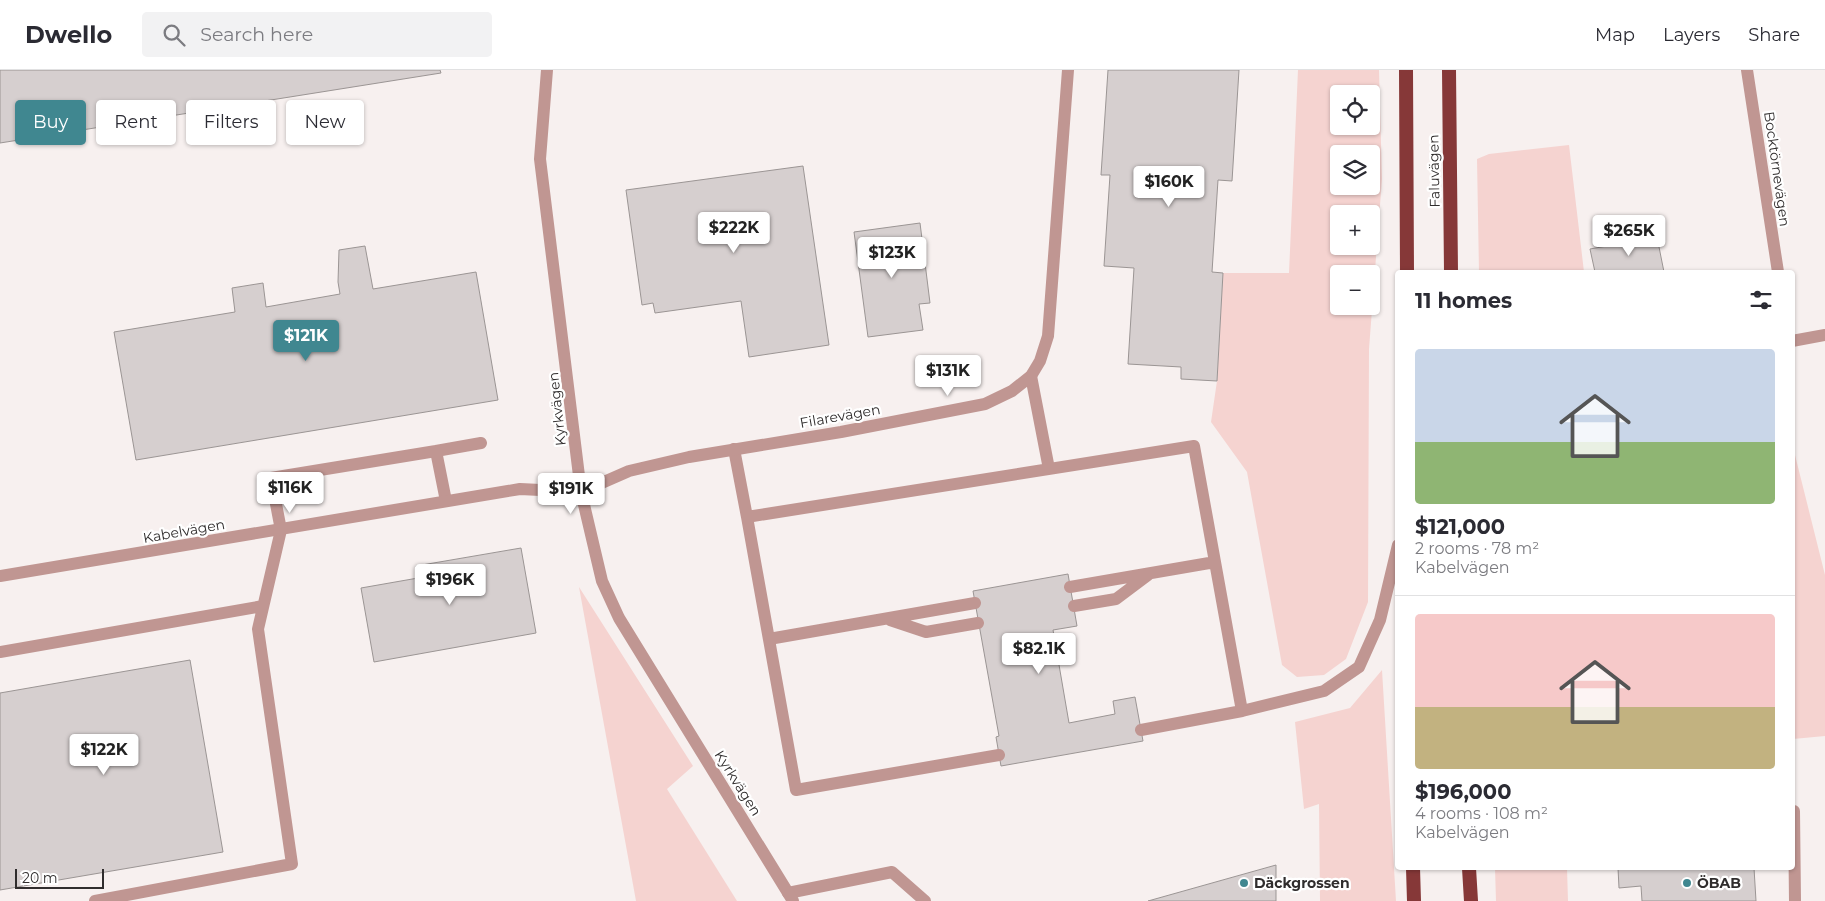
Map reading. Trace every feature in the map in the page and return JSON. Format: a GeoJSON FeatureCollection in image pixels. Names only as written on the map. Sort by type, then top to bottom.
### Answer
{"type":"FeatureCollection","features":[{"type":"Feature","properties":{"kind":"highway","name":"Faluvägen"},"geometry":{"type":"LineString","coordinates":[[1406,70],[1407,270]]}},
{"type":"Feature","properties":{"kind":"highway","name":"Faluvägen"},"geometry":{"type":"LineString","coordinates":[[1449,70],[1451,270]]}},
{"type":"Feature","properties":{"kind":"highway"},"geometry":{"type":"LineString","coordinates":[[1413,870],[1414,901]]}},
{"type":"Feature","properties":{"kind":"highway"},"geometry":{"type":"LineString","coordinates":[[1470,870],[1471,901]]}},
{"type":"Feature","properties":{"kind":"street","name":"Kyrkvägen"},"geometry":{"type":"LineString","coordinates":[[547,70],[540,159],[582,492],[602,581],[619,618],[791,897]]}},
{"type":"Feature","properties":{"kind":"street","name":"Filarevägen"},"geometry":{"type":"LineString","coordinates":[[582,492],[629,470],[734,449],[985,404],[1012,391],[1031,376],[1040,361],[1048,336],[1068,70]]}},
{"type":"Feature","properties":{"kind":"street","name":"Bocktörnevägen"},"geometry":{"type":"LineString","coordinates":[[1747,70],[1778,270]]}},
{"type":"Feature","properties":{"kind":"street"},"geometry":{"type":"LineString","coordinates":[[1795,341],[1825,336]]}},
{"type":"Feature","properties":{"kind":"street"},"geometry":{"type":"LineString","coordinates":[[1031,376],[1050,469]]}},
{"type":"Feature","properties":{"kind":"street"},"geometry":{"type":"LineString","coordinates":[[96,901],[292,864],[258,629],[281,530],[271,478],[481,444]]}},
{"type":"Feature","properties":{"kind":"street"},"geometry":{"type":"LineString","coordinates":[[747,517],[1194,446],[1242,711]]}},
{"type":"Feature","properties":{"kind":"street"},"geometry":{"type":"LineString","coordinates":[[734,449],[796,790],[999,755]]}},
{"type":"Feature","properties":{"kind":"street"},"geometry":{"type":"LineString","coordinates":[[436,451],[446,501]]}},
{"type":"Feature","properties":{"kind":"street","name":"Kabelvägen"},"geometry":{"type":"LineString","coordinates":[[0,576],[520,489],[582,492]]}},
{"type":"Feature","properties":{"kind":"street"},"geometry":{"type":"LineString","coordinates":[[1141,730],[1242,711],[1324,691],[1359,666],[1380,620],[1395,558]]}},
{"type":"Feature","properties":{"kind":"street"},"geometry":{"type":"LineString","coordinates":[[1070,587],[1215,562]]}},
{"type":"Feature","properties":{"kind":"street"},"geometry":{"type":"LineString","coordinates":[[1074,606],[1116,599],[1150,573]]}},
{"type":"Feature","properties":{"kind":"street"},"geometry":{"type":"LineString","coordinates":[[769,639],[975,604]]}},
{"type":"Feature","properties":{"kind":"street"},"geometry":{"type":"LineString","coordinates":[[0,652],[263,606]]}},
{"type":"Feature","properties":{"kind":"street"},"geometry":{"type":"LineString","coordinates":[[888,619],[926,632],[978,623]]}},
{"type":"Feature","properties":{"kind":"street"},"geometry":{"type":"LineString","coordinates":[[1795,870],[1795,901]]}},
{"type":"Feature","properties":{"kind":"street"},"geometry":{"type":"LineString","coordinates":[[791,897],[892,872],[925,901]]}},
{"type":"Feature","properties":{"kind":"shaded area"},"geometry":{"type":"Polygon","coordinates":[[[1298,70],[1379,70],[1379,85],[1330,85],[1330,135],[1380,135],[1380,106],[1382,179],[1380,205],[1330,205],[1330,255],[1376,255],[1375,265],[1330,265],[1330,315],[1372,315],[1369,349],[1368,602],[1346,659],[1324,675],[1297,677],[1282,665],[1247,472],[1211,422],[1217,381],[1223,273],[1289,273],[1298,70]]]}},
{"type":"Feature","properties":{"kind":"shaded area"},"geometry":{"type":"Polygon","coordinates":[[[1569,145],[1584,270],[1479,270],[1477,159],[1489,154],[1569,145]]]}},
{"type":"Feature","properties":{"kind":"shaded area"},"geometry":{"type":"Polygon","coordinates":[[[1795,455],[1825,575],[1825,736],[1795,739],[1795,455]]]}},
{"type":"Feature","properties":{"kind":"shaded area"},"geometry":{"type":"Polygon","coordinates":[[[579,587],[693,766],[667,789],[737,901],[636,901],[579,587]]]}},
{"type":"Feature","properties":{"kind":"shaded area"},"geometry":{"type":"Polygon","coordinates":[[[1382,670],[1396,901],[1320,901],[1319,804],[1304,809],[1295,722],[1350,708],[1382,670]]]}},
{"type":"Feature","properties":{"kind":"shaded area"},"geometry":{"type":"Polygon","coordinates":[[[1495,870],[1567,870],[1568,901],[1496,901],[1495,870]]]}},
{"type":"Feature","properties":{"kind":"building"},"geometry":{"type":"Polygon","coordinates":[[[0,70],[440,70],[441,73],[271,100],[186,100],[186,113],[176,115],[176,100],[96,100],[96,128],[86,129],[86,100],[15,100],[15,141],[0,143],[0,70]]]}},
{"type":"Feature","properties":{"kind":"building"},"geometry":{"type":"Polygon","coordinates":[[[1108,70],[1239,70],[1232,181],[1218,180],[1212,272],[1223,273],[1217,381],[1181,379],[1181,367],[1128,364],[1134,268],[1104,266],[1110,175],[1101,175],[1108,70]]]}},
{"type":"Feature","properties":{"kind":"building"},"geometry":{"type":"Polygon","coordinates":[[[803,166],[829,345],[749,357],[741,301],[655,313],[653,303],[642,305],[626,190],[803,166]]]}},
{"type":"Feature","properties":{"kind":"building"},"geometry":{"type":"Polygon","coordinates":[[[920,223],[930,303],[919,304],[923,330],[868,337],[854,232],[920,223]]]}},
{"type":"Feature","properties":{"kind":"building"},"geometry":{"type":"Polygon","coordinates":[[[1657,237],[1664,270],[1595,270],[1590,249],[1657,237]]]}},
{"type":"Feature","properties":{"kind":"building"},"geometry":{"type":"Polygon","coordinates":[[[365,246],[373,289],[476,272],[498,400],[136,460],[114,332],[235,312],[232,288],[263,283],[266,307],[340,294],[338,282],[339,250],[365,246]]]}},
{"type":"Feature","properties":{"kind":"building"},"geometry":{"type":"Polygon","coordinates":[[[521,548],[536,633],[374,662],[361,588],[418,578],[416,566],[521,548]]]}},
{"type":"Feature","properties":{"kind":"building"},"geometry":{"type":"Polygon","coordinates":[[[1068,574],[1077,626],[1053,630],[1069,723],[1115,714],[1113,701],[1135,697],[1143,741],[1001,766],[996,737],[999,736],[973,591],[1068,574]]]}},
{"type":"Feature","properties":{"kind":"building"},"geometry":{"type":"Polygon","coordinates":[[[190,660],[223,852],[0,890],[0,693],[190,660]]]}},
{"type":"Feature","properties":{"kind":"building","name":"Däckgrossen"},"geometry":{"type":"Polygon","coordinates":[[[1276,865],[1276,901],[1148,901],[1276,865]]]}},
{"type":"Feature","properties":{"kind":"building","name":"ÖBAB"},"geometry":{"type":"Polygon","coordinates":[[[1618,870],[1754,870],[1756,901],[1642,901],[1641,886],[1619,888],[1618,870]]]}},
{"type":"Feature","properties":{"kind":"place","name":"Däckgrossen"},"geometry":{"type":"Point","coordinates":[1244,883]}},
{"type":"Feature","properties":{"kind":"place","name":"ÖBAB"},"geometry":{"type":"Point","coordinates":[1687,883]}}]}
